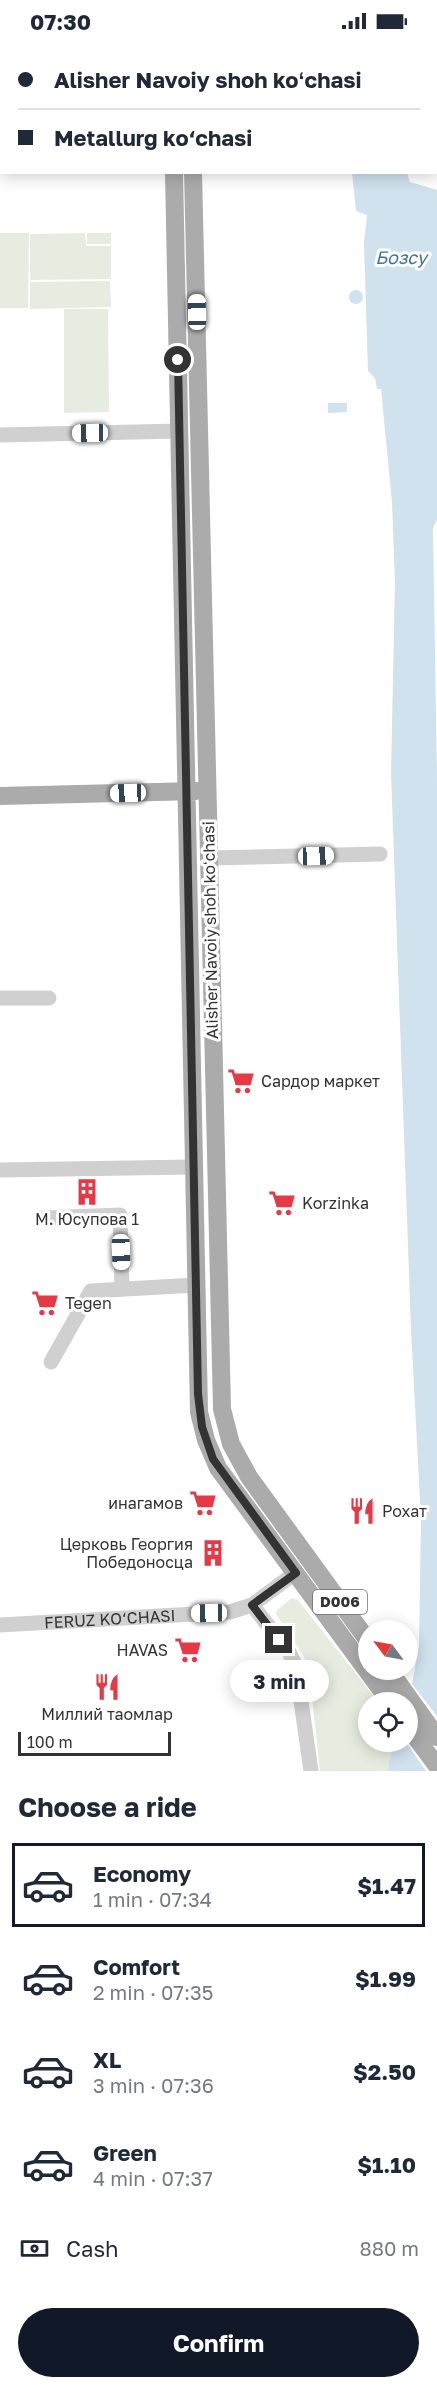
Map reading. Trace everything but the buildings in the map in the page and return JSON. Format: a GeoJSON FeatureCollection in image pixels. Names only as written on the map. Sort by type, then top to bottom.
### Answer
{"type":"FeatureCollection","features":[{"type":"Feature","properties":{"kind":"main road","name":"Alisher Navoiy shoh koʻchasi"},"geometry":{"type":"LineString","coordinates":[[174,174],[198,1394],[206,1440],[218,1468],[383,1692]]}},
{"type":"Feature","properties":{"kind":"main road","name":"Alisher Navoiy shoh koʻchasi"},"geometry":{"type":"LineString","coordinates":[[193,174],[222,1409],[228,1434],[241,1463],[358,1627]]}},
{"type":"Feature","properties":{"kind":"main road"},"geometry":{"type":"LineString","coordinates":[[0,796],[207,791]]}},
{"type":"Feature","properties":{"kind":"main road","name":"FERUZ KO‘CHASI"},"geometry":{"type":"LineString","coordinates":[[296,1573],[311,1561]]}},
{"type":"Feature","properties":{"kind":"main road"},"geometry":{"type":"LineString","coordinates":[[396,1680],[437,1737]]}},
{"type":"Feature","properties":{"kind":"main road"},"geometry":{"type":"LineString","coordinates":[[418,1740],[437,1766]]}},
{"type":"Feature","properties":{"kind":"street"},"geometry":{"type":"LineString","coordinates":[[0,435],[180,431]]}},
{"type":"Feature","properties":{"kind":"street"},"geometry":{"type":"LineString","coordinates":[[209,858],[380,854]]}},
{"type":"Feature","properties":{"kind":"street"},"geometry":{"type":"LineString","coordinates":[[0,998],[50,998]]}},
{"type":"Feature","properties":{"kind":"street"},"geometry":{"type":"LineString","coordinates":[[0,1170],[194,1167]]}},
{"type":"Feature","properties":{"kind":"street"},"geometry":{"type":"LineString","coordinates":[[46,1218],[120,1215],[122,1289]]}},
{"type":"Feature","properties":{"kind":"street"},"geometry":{"type":"LineString","coordinates":[[51,1362],[91,1291],[196,1285]]}},
{"type":"Feature","properties":{"kind":"street","name":"FERUZ KO‘CHASI"},"geometry":{"type":"LineString","coordinates":[[0,1625],[230,1612],[252,1605],[296,1573]]}},
{"type":"Feature","properties":{"kind":"street"},"geometry":{"type":"LineString","coordinates":[[252,1605],[289,1652],[296,1666],[311,1771]]}},
{"type":"Feature","properties":{"kind":"shaded area"},"geometry":{"type":"Polygon","coordinates":[[[0,233],[29,233],[28,308],[0,308],[0,233]]]}},
{"type":"Feature","properties":{"kind":"shaded area"},"geometry":{"type":"Polygon","coordinates":[[[85,233],[86,246],[111,246],[111,279],[30,280],[30,234],[85,233]]]}},
{"type":"Feature","properties":{"kind":"shaded area"},"geometry":{"type":"Polygon","coordinates":[[[87,233],[111,233],[111,244],[87,244],[87,233]]]}},
{"type":"Feature","properties":{"kind":"shaded area"},"geometry":{"type":"Polygon","coordinates":[[[110,281],[111,307],[30,309],[30,282],[110,281]]]}},
{"type":"Feature","properties":{"kind":"shaded area"},"geometry":{"type":"Polygon","coordinates":[[[64,309],[108,309],[109,412],[64,413],[64,309]]]}},
{"type":"Feature","properties":{"kind":"shaded area"},"geometry":{"type":"Polygon","coordinates":[[[292,1598],[298,1600],[358,1676],[358,1680],[361,1680],[370,1692],[358,1692],[358,1752],[392,1752],[387,1771],[320,1771],[309,1669],[304,1657],[276,1614],[277,1610],[292,1598]]]}},
{"type":"Feature","properties":{"kind":"water","name":"Бозсу"},"geometry":{"type":"Polygon","coordinates":[[[352,174],[407,174],[410,182],[437,190],[437,520],[433,528],[437,780],[437,1716],[412,1684],[413,1680],[418,1680],[421,1519],[411,1330],[391,773],[395,582],[392,502],[381,389],[377,389],[375,378],[368,371],[364,243],[367,215],[356,211],[352,174]]]}},
{"type":"Feature","properties":{"kind":"water"},"geometry":{"type":"Polygon","coordinates":[[[356,290],[361,292],[363,297],[361,302],[356,304],[351,302],[349,297],[351,292],[356,290]]]}},
{"type":"Feature","properties":{"kind":"water"},"geometry":{"type":"Polygon","coordinates":[[[328,403],[347,403],[347,412],[328,413],[328,403]]]}},
{"type":"Feature","properties":{"kind":"water"},"geometry":{"type":"Polygon","coordinates":[[[392,1752],[413,1752],[426,1771],[387,1771],[392,1752]]]}},
{"type":"Feature","properties":{"kind":"place","name":"Сардор маркет"},"geometry":{"type":"Point","coordinates":[241,1081]}},
{"type":"Feature","properties":{"kind":"place","name":"М. Юсупова 1"},"geometry":{"type":"Point","coordinates":[87,1192]}},
{"type":"Feature","properties":{"kind":"place","name":"Korzinka"},"geometry":{"type":"Point","coordinates":[282,1203]}},
{"type":"Feature","properties":{"kind":"place","name":"Tegen"},"geometry":{"type":"Point","coordinates":[45,1303]}},
{"type":"Feature","properties":{"kind":"place","name":"инагамов"},"geometry":{"type":"Point","coordinates":[203,1503]}},
{"type":"Feature","properties":{"kind":"place","name":"Рохат"},"geometry":{"type":"Point","coordinates":[362,1511]}},
{"type":"Feature","properties":{"kind":"place","name":"Церковь Георгия Победоносца"},"geometry":{"type":"Point","coordinates":[213,1553]}},
{"type":"Feature","properties":{"kind":"place","name":"HAVAS"},"geometry":{"type":"Point","coordinates":[188,1650]}},
{"type":"Feature","properties":{"kind":"place","name":"Миллий таомлар"},"geometry":{"type":"Point","coordinates":[107,1687]}},
{"type":"Feature","properties":{"kind":"route"},"geometry":{"type":"LineString","coordinates":[[178,360],[198,1394],[202,1427],[213,1459],[296,1573],[252,1605],[279,1640]]}}]}
